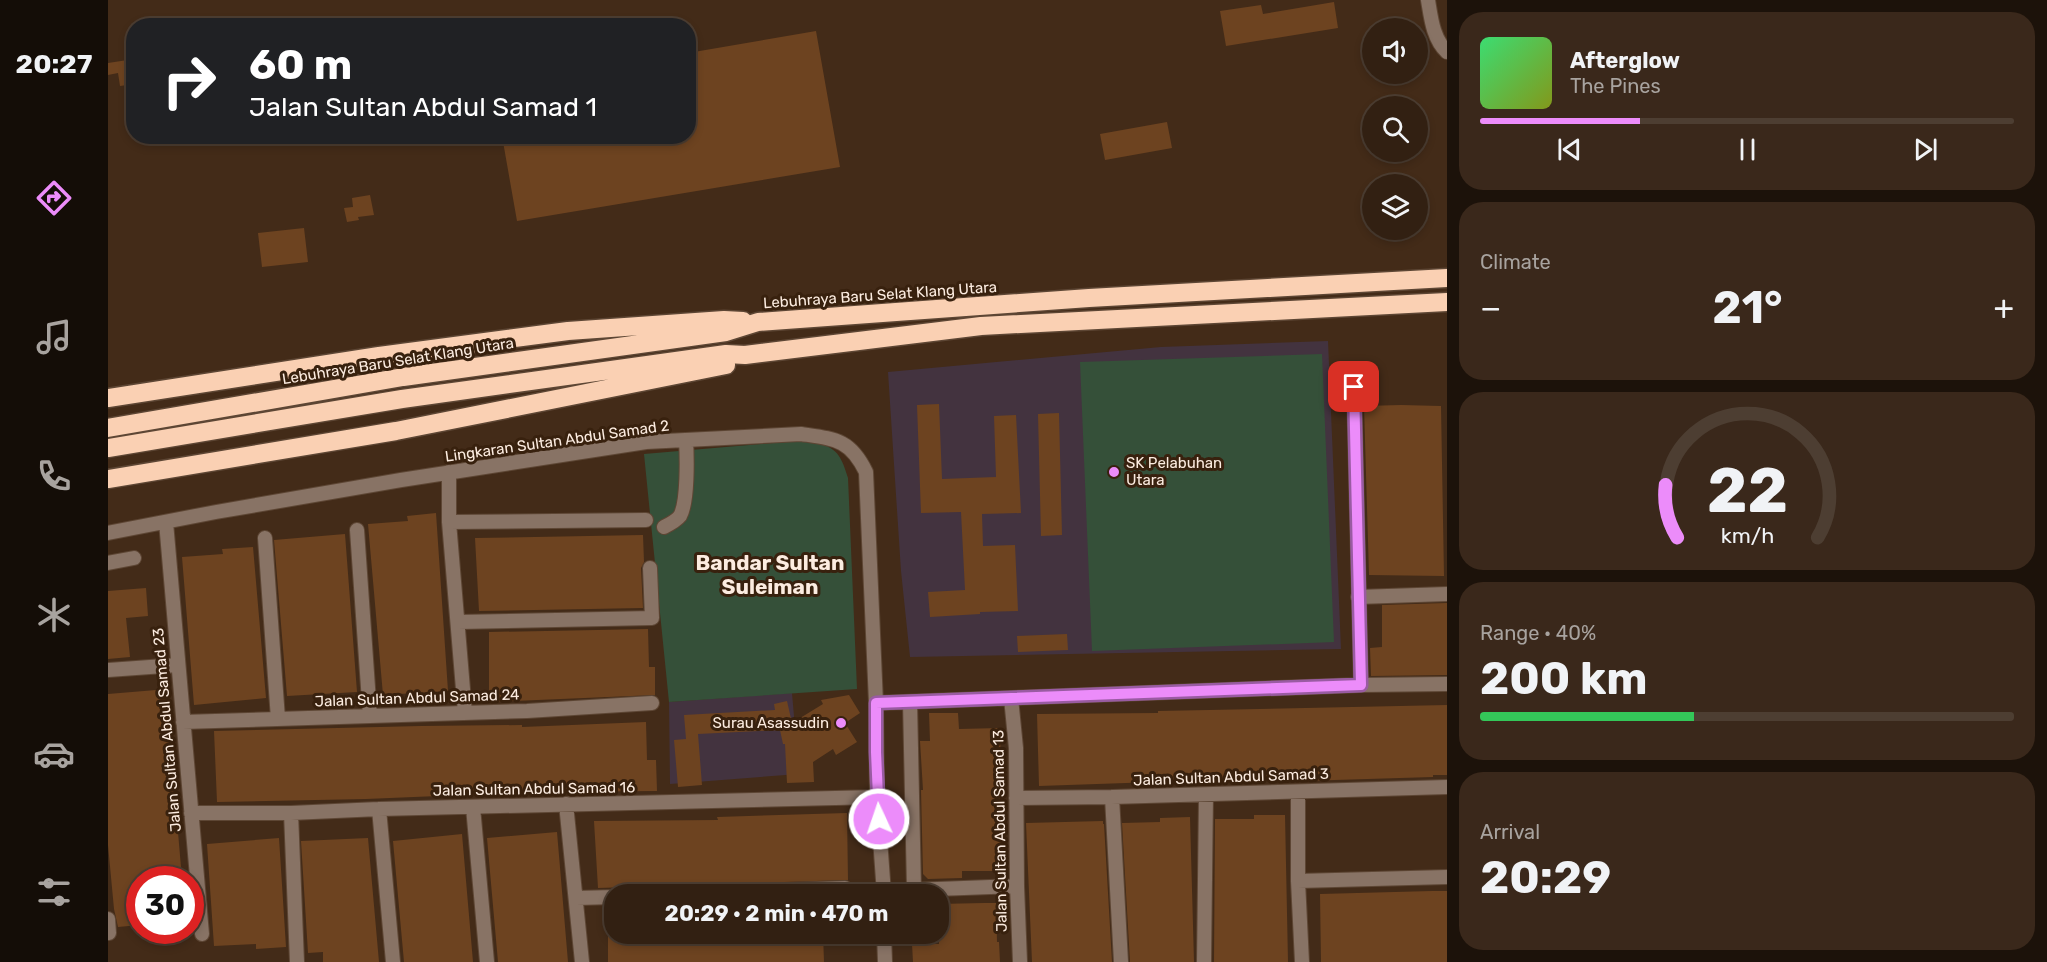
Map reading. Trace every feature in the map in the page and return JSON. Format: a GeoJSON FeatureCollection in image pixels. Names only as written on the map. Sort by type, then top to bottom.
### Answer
{"type":"FeatureCollection","features":[{"type":"Feature","properties":{"kind":"highway","name":"Lebuhraya Baru Selat Klang Utara"},"geometry":{"type":"LineString","coordinates":[[108,428],[403,376],[726,332],[758,322],[1089,298],[1447,278]]}},
{"type":"Feature","properties":{"kind":"highway"},"geometry":{"type":"LineString","coordinates":[[108,448],[402,399],[726,354],[745,355],[981,326],[1447,302]]}},
{"type":"Feature","properties":{"kind":"highway"},"geometry":{"type":"LineString","coordinates":[[108,398],[379,356],[568,331],[724,320],[758,322]]}},
{"type":"Feature","properties":{"kind":"highway"},"geometry":{"type":"LineString","coordinates":[[108,478],[396,431],[726,365],[745,355]]}},
{"type":"Feature","properties":{"kind":"street"},"geometry":{"type":"LineString","coordinates":[[1428,0],[1431,23],[1440,45],[1447,52]]}},
{"type":"Feature","properties":{"kind":"street"},"geometry":{"type":"LineString","coordinates":[[1354,387],[1361,685]]}},
{"type":"Feature","properties":{"kind":"street","name":"Lingkaran Sultan Abdul Samad 2"},"geometry":{"type":"LineString","coordinates":[[108,533],[449,472],[646,442],[801,434],[824,437],[844,444],[858,456],[866,472],[876,703],[877,797],[883,884]]}},
{"type":"Feature","properties":{"kind":"street"},"geometry":{"type":"LineString","coordinates":[[664,527],[679,518],[683,509],[687,466],[686,440]]}},
{"type":"Feature","properties":{"kind":"street"},"geometry":{"type":"LineString","coordinates":[[449,472],[449,522],[465,713]]}},
{"type":"Feature","properties":{"kind":"street"},"geometry":{"type":"LineString","coordinates":[[449,522],[646,520]]}},
{"type":"Feature","properties":{"kind":"street","name":"Jalan Sultan Abdul Samad 23"},"geometry":{"type":"LineString","coordinates":[[166,522],[196,866]]}},
{"type":"Feature","properties":{"kind":"street"},"geometry":{"type":"LineString","coordinates":[[357,530],[370,716]]}},
{"type":"Feature","properties":{"kind":"street"},"geometry":{"type":"LineString","coordinates":[[265,538],[278,719]]}},
{"type":"Feature","properties":{"kind":"street"},"geometry":{"type":"LineString","coordinates":[[108,563],[134,558]]}},
{"type":"Feature","properties":{"kind":"street"},"geometry":{"type":"LineString","coordinates":[[458,622],[652,618],[650,568]]}},
{"type":"Feature","properties":{"kind":"street"},"geometry":{"type":"LineString","coordinates":[[1358,597],[1447,594]]}},
{"type":"Feature","properties":{"kind":"street"},"geometry":{"type":"LineString","coordinates":[[108,670],[178,665]]}},
{"type":"Feature","properties":{"kind":"street"},"geometry":{"type":"LineString","coordinates":[[876,703],[1361,685],[1447,684]]}},
{"type":"Feature","properties":{"kind":"street","name":"Jalan Sultan Abdul Samad 13"},"geometry":{"type":"LineString","coordinates":[[1011,698],[1016,748],[1020,962]]}},
{"type":"Feature","properties":{"kind":"street"},"geometry":{"type":"LineString","coordinates":[[910,702],[914,884]]}},
{"type":"Feature","properties":{"kind":"street","name":"Jalan Sultan Abdul Samad 24"},"geometry":{"type":"LineString","coordinates":[[183,722],[465,713],[652,703]]}},
{"type":"Feature","properties":{"kind":"street","name":"Jalan Sultan Abdul Samad 3"},"geometry":{"type":"LineString","coordinates":[[1016,798],[1206,795],[1447,787]]}},
{"type":"Feature","properties":{"kind":"street"},"geometry":{"type":"LineString","coordinates":[[1298,792],[1298,881],[1302,962]]}},
{"type":"Feature","properties":{"kind":"street"},"geometry":{"type":"LineString","coordinates":[[1204,962],[1206,795]]}},
{"type":"Feature","properties":{"kind":"street","name":"Jalan Sultan Abdul Samad 16"},"geometry":{"type":"LineString","coordinates":[[191,813],[291,813],[877,797]]}},
{"type":"Feature","properties":{"kind":"street"},"geometry":{"type":"LineString","coordinates":[[1112,797],[1121,962]]}},
{"type":"Feature","properties":{"kind":"street"},"geometry":{"type":"LineString","coordinates":[[566,804],[582,962]]}},
{"type":"Feature","properties":{"kind":"street"},"geometry":{"type":"LineString","coordinates":[[473,807],[487,962]]}},
{"type":"Feature","properties":{"kind":"street"},"geometry":{"type":"LineString","coordinates":[[379,809],[393,962]]}},
{"type":"Feature","properties":{"kind":"street"},"geometry":{"type":"LineString","coordinates":[[291,813],[297,962]]}},
{"type":"Feature","properties":{"kind":"street"},"geometry":{"type":"LineString","coordinates":[[1298,881],[1447,877]]}},
{"type":"Feature","properties":{"kind":"street"},"geometry":{"type":"LineString","coordinates":[[949,888],[1017,886]]}},
{"type":"Feature","properties":{"kind":"street"},"geometry":{"type":"LineString","coordinates":[[576,898],[604,897]]}},
{"type":"Feature","properties":{"kind":"street"},"geometry":{"type":"LineString","coordinates":[[885,944],[885,962]]}},
{"type":"Feature","properties":{"kind":"shaded area","name":"SK Pelabuhan Utara"},"geometry":{"type":"Polygon","coordinates":[[[1328,341],[1341,649],[910,657],[901,571],[888,372],[1161,347],[1328,341]]]}},
{"type":"Feature","properties":{"kind":"shaded area"},"geometry":{"type":"Polygon","coordinates":[[[792,693],[799,774],[670,784],[669,702],[792,693]]]}},
{"type":"Feature","properties":{"kind":"green space"},"geometry":{"type":"Polygon","coordinates":[[[1322,354],[1334,642],[1092,651],[1080,362],[1322,354]]]}},
{"type":"Feature","properties":{"kind":"green space"},"geometry":{"type":"Polygon","coordinates":[[[808,440],[835,451],[848,478],[857,689],[669,702],[644,454],[808,440]]]}},
{"type":"Feature","properties":{"kind":"building"},"geometry":{"type":"Polygon","coordinates":[[[1334,2],[1338,28],[1226,46],[1220,11],[1261,5],[1263,14],[1334,2]]]}},
{"type":"Feature","properties":{"kind":"building"},"geometry":{"type":"Polygon","coordinates":[[[816,31],[840,167],[517,221],[503,144],[696,144],[696,52],[816,31]]]}},
{"type":"Feature","properties":{"kind":"building"},"geometry":{"type":"Polygon","coordinates":[[[126,60],[126,85],[120,86],[118,73],[108,75],[108,63],[126,60]]]}},
{"type":"Feature","properties":{"kind":"building"},"geometry":{"type":"Polygon","coordinates":[[[1167,122],[1172,148],[1105,160],[1100,134],[1167,122]]]}},
{"type":"Feature","properties":{"kind":"building"},"geometry":{"type":"Polygon","coordinates":[[[370,195],[374,215],[358,217],[359,220],[347,222],[344,208],[353,207],[352,198],[370,195]]]}},
{"type":"Feature","properties":{"kind":"building"},"geometry":{"type":"Polygon","coordinates":[[[304,228],[308,262],[262,267],[258,233],[304,228]]]}},
{"type":"Feature","properties":{"kind":"building"},"geometry":{"type":"Polygon","coordinates":[[[939,404],[942,479],[996,477],[994,416],[1016,415],[1021,513],[982,514],[983,546],[1015,545],[1018,611],[930,617],[928,592],[965,590],[961,512],[921,513],[917,405],[939,404]]]}},
{"type":"Feature","properties":{"kind":"building"},"geometry":{"type":"Polygon","coordinates":[[[1364,406],[1441,406],[1444,576],[1369,575],[1364,406]]]}},
{"type":"Feature","properties":{"kind":"building"},"geometry":{"type":"Polygon","coordinates":[[[1059,413],[1062,535],[1041,536],[1038,414],[1059,413]]]}},
{"type":"Feature","properties":{"kind":"building"},"geometry":{"type":"Polygon","coordinates":[[[436,513],[448,691],[383,695],[368,524],[408,521],[407,516],[436,513]]]}},
{"type":"Feature","properties":{"kind":"building"},"geometry":{"type":"Polygon","coordinates":[[[345,534],[357,692],[287,696],[274,540],[345,534]]]}},
{"type":"Feature","properties":{"kind":"building"},"geometry":{"type":"Polygon","coordinates":[[[643,535],[644,562],[641,568],[643,608],[479,611],[475,538],[643,535]]]}},
{"type":"Feature","properties":{"kind":"building"},"geometry":{"type":"Polygon","coordinates":[[[253,547],[266,698],[194,705],[182,557],[223,554],[222,549],[253,547]]]}},
{"type":"Feature","properties":{"kind":"building"},"geometry":{"type":"Polygon","coordinates":[[[146,588],[148,616],[126,618],[130,657],[108,659],[108,591],[146,588]]]}},
{"type":"Feature","properties":{"kind":"building"},"geometry":{"type":"Polygon","coordinates":[[[1447,603],[1447,675],[1371,676],[1370,648],[1382,647],[1382,605],[1447,603]]]}},
{"type":"Feature","properties":{"kind":"building"},"geometry":{"type":"Polygon","coordinates":[[[648,629],[649,667],[655,667],[655,695],[489,702],[489,632],[648,629]]]}},
{"type":"Feature","properties":{"kind":"building"},"geometry":{"type":"Polygon","coordinates":[[[1067,634],[1068,650],[1018,652],[1017,636],[1067,634]]]}},
{"type":"Feature","properties":{"kind":"building"},"geometry":{"type":"Polygon","coordinates":[[[168,689],[181,866],[126,866],[126,926],[118,927],[108,845],[108,694],[168,689]]]}},
{"type":"Feature","properties":{"kind":"building"},"geometry":{"type":"Polygon","coordinates":[[[849,695],[860,713],[845,723],[857,742],[836,755],[833,749],[813,762],[814,782],[787,783],[785,744],[783,744],[780,730],[698,734],[702,785],[678,787],[674,740],[686,739],[684,715],[775,710],[774,704],[787,701],[792,723],[823,704],[821,700],[849,695]]]}},
{"type":"Feature","properties":{"kind":"building"},"geometry":{"type":"Polygon","coordinates":[[[1447,705],[1447,775],[1302,781],[1302,777],[1039,786],[1037,714],[1447,705]]]}},
{"type":"Feature","properties":{"kind":"building"},"geometry":{"type":"Polygon","coordinates":[[[929,713],[958,713],[959,729],[1000,728],[1003,871],[962,871],[962,878],[928,879],[923,874],[921,790],[923,790],[920,741],[930,741],[929,713]]]}},
{"type":"Feature","properties":{"kind":"building"},"geometry":{"type":"Polygon","coordinates":[[[646,722],[647,760],[656,760],[657,791],[536,792],[217,802],[214,731],[421,726],[522,725],[522,727],[646,722]]]}},
{"type":"Feature","properties":{"kind":"building"},"geometry":{"type":"Polygon","coordinates":[[[847,813],[848,880],[723,884],[604,884],[604,888],[598,888],[594,821],[718,820],[717,817],[847,813]]]}},
{"type":"Feature","properties":{"kind":"building"},"geometry":{"type":"Polygon","coordinates":[[[1254,815],[1285,815],[1288,962],[1214,962],[1215,819],[1254,819],[1254,815]]]}},
{"type":"Feature","properties":{"kind":"building"},"geometry":{"type":"Polygon","coordinates":[[[1190,817],[1194,962],[1130,962],[1122,823],[1160,822],[1160,818],[1190,817]]]}},
{"type":"Feature","properties":{"kind":"building"},"geometry":{"type":"Polygon","coordinates":[[[1103,821],[1112,962],[1032,962],[1026,823],[1103,821]]]}},
{"type":"Feature","properties":{"kind":"building"},"geometry":{"type":"Polygon","coordinates":[[[557,832],[568,962],[498,962],[487,838],[557,832]]]}},
{"type":"Feature","properties":{"kind":"building"},"geometry":{"type":"Polygon","coordinates":[[[462,834],[473,962],[404,962],[393,841],[462,834]]]}},
{"type":"Feature","properties":{"kind":"building"},"geometry":{"type":"Polygon","coordinates":[[[279,838],[286,947],[256,949],[256,944],[214,946],[207,844],[279,838]]]}},
{"type":"Feature","properties":{"kind":"building"},"geometry":{"type":"Polygon","coordinates":[[[368,838],[379,962],[323,962],[323,952],[308,953],[301,841],[368,838]]]}},
{"type":"Feature","properties":{"kind":"building"},"geometry":{"type":"Polygon","coordinates":[[[1447,891],[1447,962],[1321,962],[1320,894],[1447,891]]]}},
{"type":"Feature","properties":{"kind":"building"},"geometry":{"type":"Polygon","coordinates":[[[996,903],[1000,962],[913,962],[912,944],[949,944],[949,904],[996,903]]]}},
{"type":"Feature","properties":{"kind":"building"},"geometry":{"type":"Polygon","coordinates":[[[608,944],[823,944],[824,962],[608,962],[608,944]]]}},
{"type":"Feature","properties":{"kind":"place","name":"SK Pelabuhan Utara"},"geometry":{"type":"Point","coordinates":[1114,472]}},
{"type":"Feature","properties":{"kind":"place","name":"Surau Asassudin"},"geometry":{"type":"Point","coordinates":[841,723]}},
{"type":"Feature","properties":{"kind":"district","name":"Bandar Sultan Suleiman"},"geometry":{"type":"Point","coordinates":[770,574]}},
{"type":"Feature","properties":{"kind":"route"},"geometry":{"type":"LineString","coordinates":[[879,819],[876,703],[1361,685],[1354,387]]}}]}
